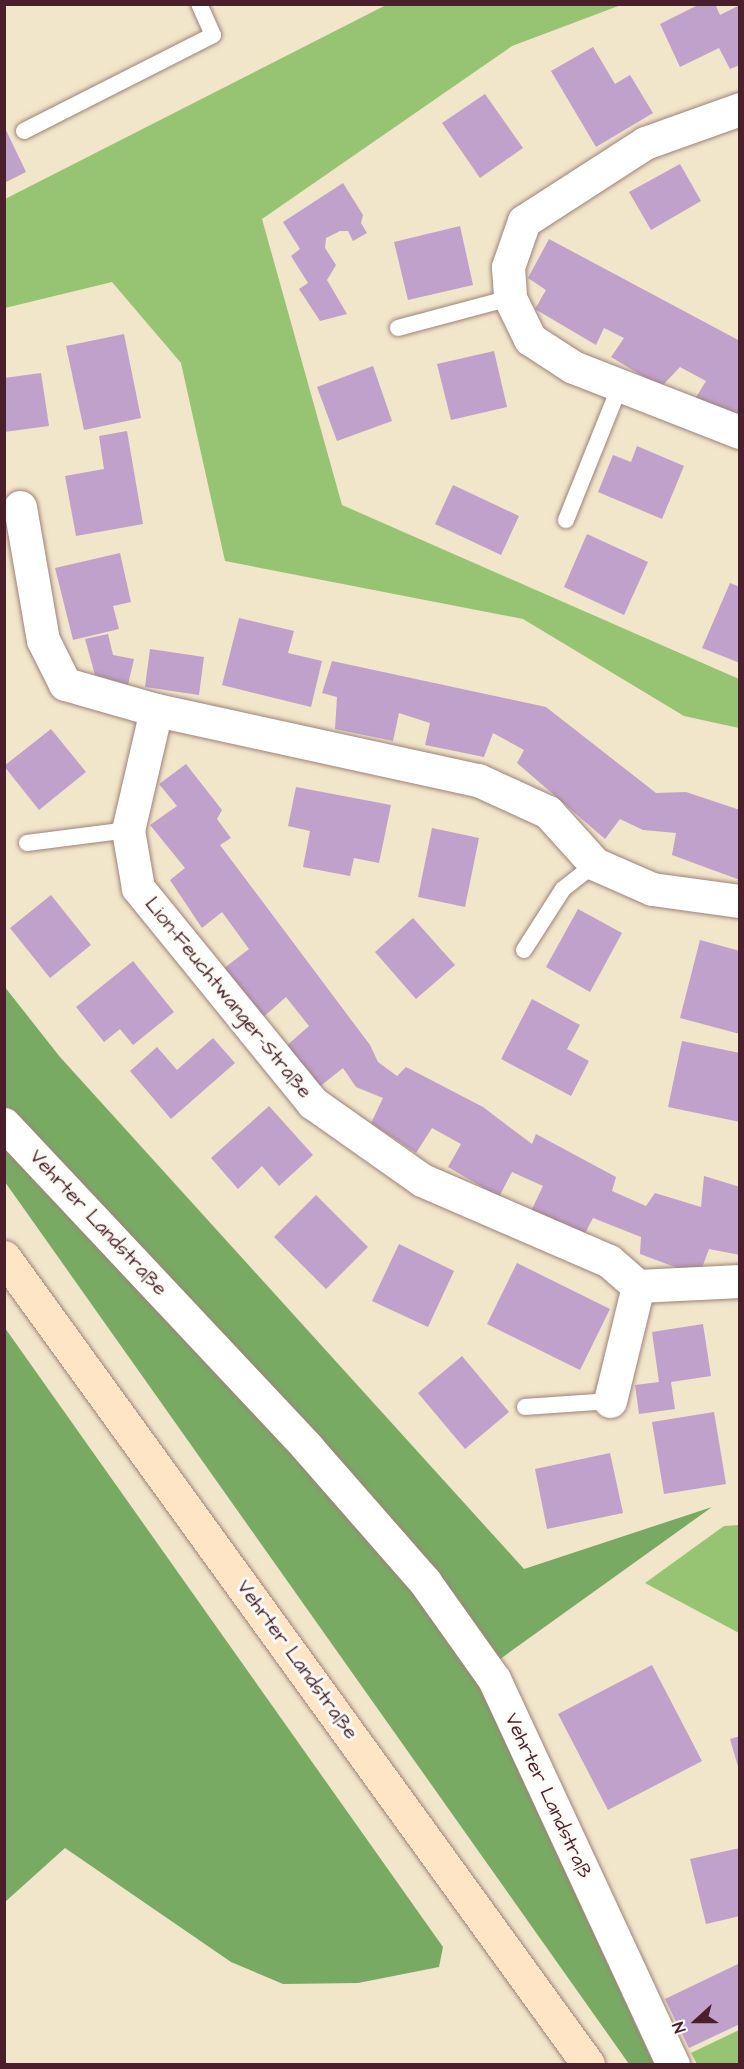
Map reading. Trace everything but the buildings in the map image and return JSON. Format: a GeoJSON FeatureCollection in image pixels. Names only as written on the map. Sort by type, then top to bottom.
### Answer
{"type":"FeatureCollection","features":[{"type":"Feature","properties":{"kind":"main road","name":"Vehrter Landstraße"},"geometry":{"type":"LineString","coordinates":[[4,1257],[588,2064]]}},
{"type":"Feature","properties":{"kind":"street"},"geometry":{"type":"LineString","coordinates":[[740,109],[645,143],[524,221],[508,267],[510,298],[530,339],[573,367],[740,432]]}},
{"type":"Feature","properties":{"kind":"street"},"geometry":{"type":"LineString","coordinates":[[20,507],[43,640],[65,684],[156,710],[478,780],[548,812],[595,864],[652,889],[740,901]]}},
{"type":"Feature","properties":{"kind":"street","name":"Lion-Feuchtwanger-Straße"},"geometry":{"type":"LineString","coordinates":[[156,710],[128,830],[138,888],[313,1103],[422,1180],[609,1261],[638,1286]]}},
{"type":"Feature","properties":{"kind":"street","name":"Vehrter Landstraße"},"geometry":{"type":"LineString","coordinates":[[4,1124],[315,1456],[425,1582],[494,1679]]}},
{"type":"Feature","properties":{"kind":"street"},"geometry":{"type":"LineString","coordinates":[[610,1401],[638,1286],[740,1281]]}},
{"type":"Feature","properties":{"kind":"street","name":"Vehrter Landstraß"},"geometry":{"type":"LineString","coordinates":[[494,1679],[673,2064]]}},
{"type":"Feature","properties":{"kind":"lane"},"geometry":{"type":"LineString","coordinates":[[24,131],[213,35],[199,4]]}},
{"type":"Feature","properties":{"kind":"lane"},"geometry":{"type":"LineString","coordinates":[[398,328],[510,298]]}},
{"type":"Feature","properties":{"kind":"lane"},"geometry":{"type":"LineString","coordinates":[[566,520],[620,386]]}},
{"type":"Feature","properties":{"kind":"lane"},"geometry":{"type":"LineString","coordinates":[[27,843],[128,830]]}},
{"type":"Feature","properties":{"kind":"lane"},"geometry":{"type":"LineString","coordinates":[[524,950],[563,889],[595,864]]}},
{"type":"Feature","properties":{"kind":"lane"},"geometry":{"type":"LineString","coordinates":[[525,1407],[610,1401]]}},
{"type":"Feature","properties":{"kind":"green space"},"geometry":{"type":"Polygon","coordinates":[[[388,4],[621,5],[512,46],[262,219],[342,505],[739,679],[739,728],[684,716],[523,619],[225,561],[181,363],[112,282],[5,308],[5,199],[388,4]]]}},
{"type":"Feature","properties":{"kind":"green space"},"geometry":{"type":"Polygon","coordinates":[[[4,986],[60,1057],[524,1569],[712,1507],[475,1677],[654,2064],[629,2064],[5,1182],[4,986]]]}},
{"type":"Feature","properties":{"kind":"green space"},"geometry":{"type":"Polygon","coordinates":[[[5,1328],[443,1947],[439,1967],[358,1983],[283,1984],[231,1962],[65,1848],[5,1902],[5,1328]]]}},
{"type":"Feature","properties":{"kind":"green space"},"geometry":{"type":"Polygon","coordinates":[[[739,1525],[739,1633],[645,1583],[724,1526],[739,1525]]]}},
{"type":"Feature","properties":{"kind":"green space"},"geometry":{"type":"Polygon","coordinates":[[[739,2030],[739,2064],[697,2064],[691,2053],[739,2030]]]}}]}
